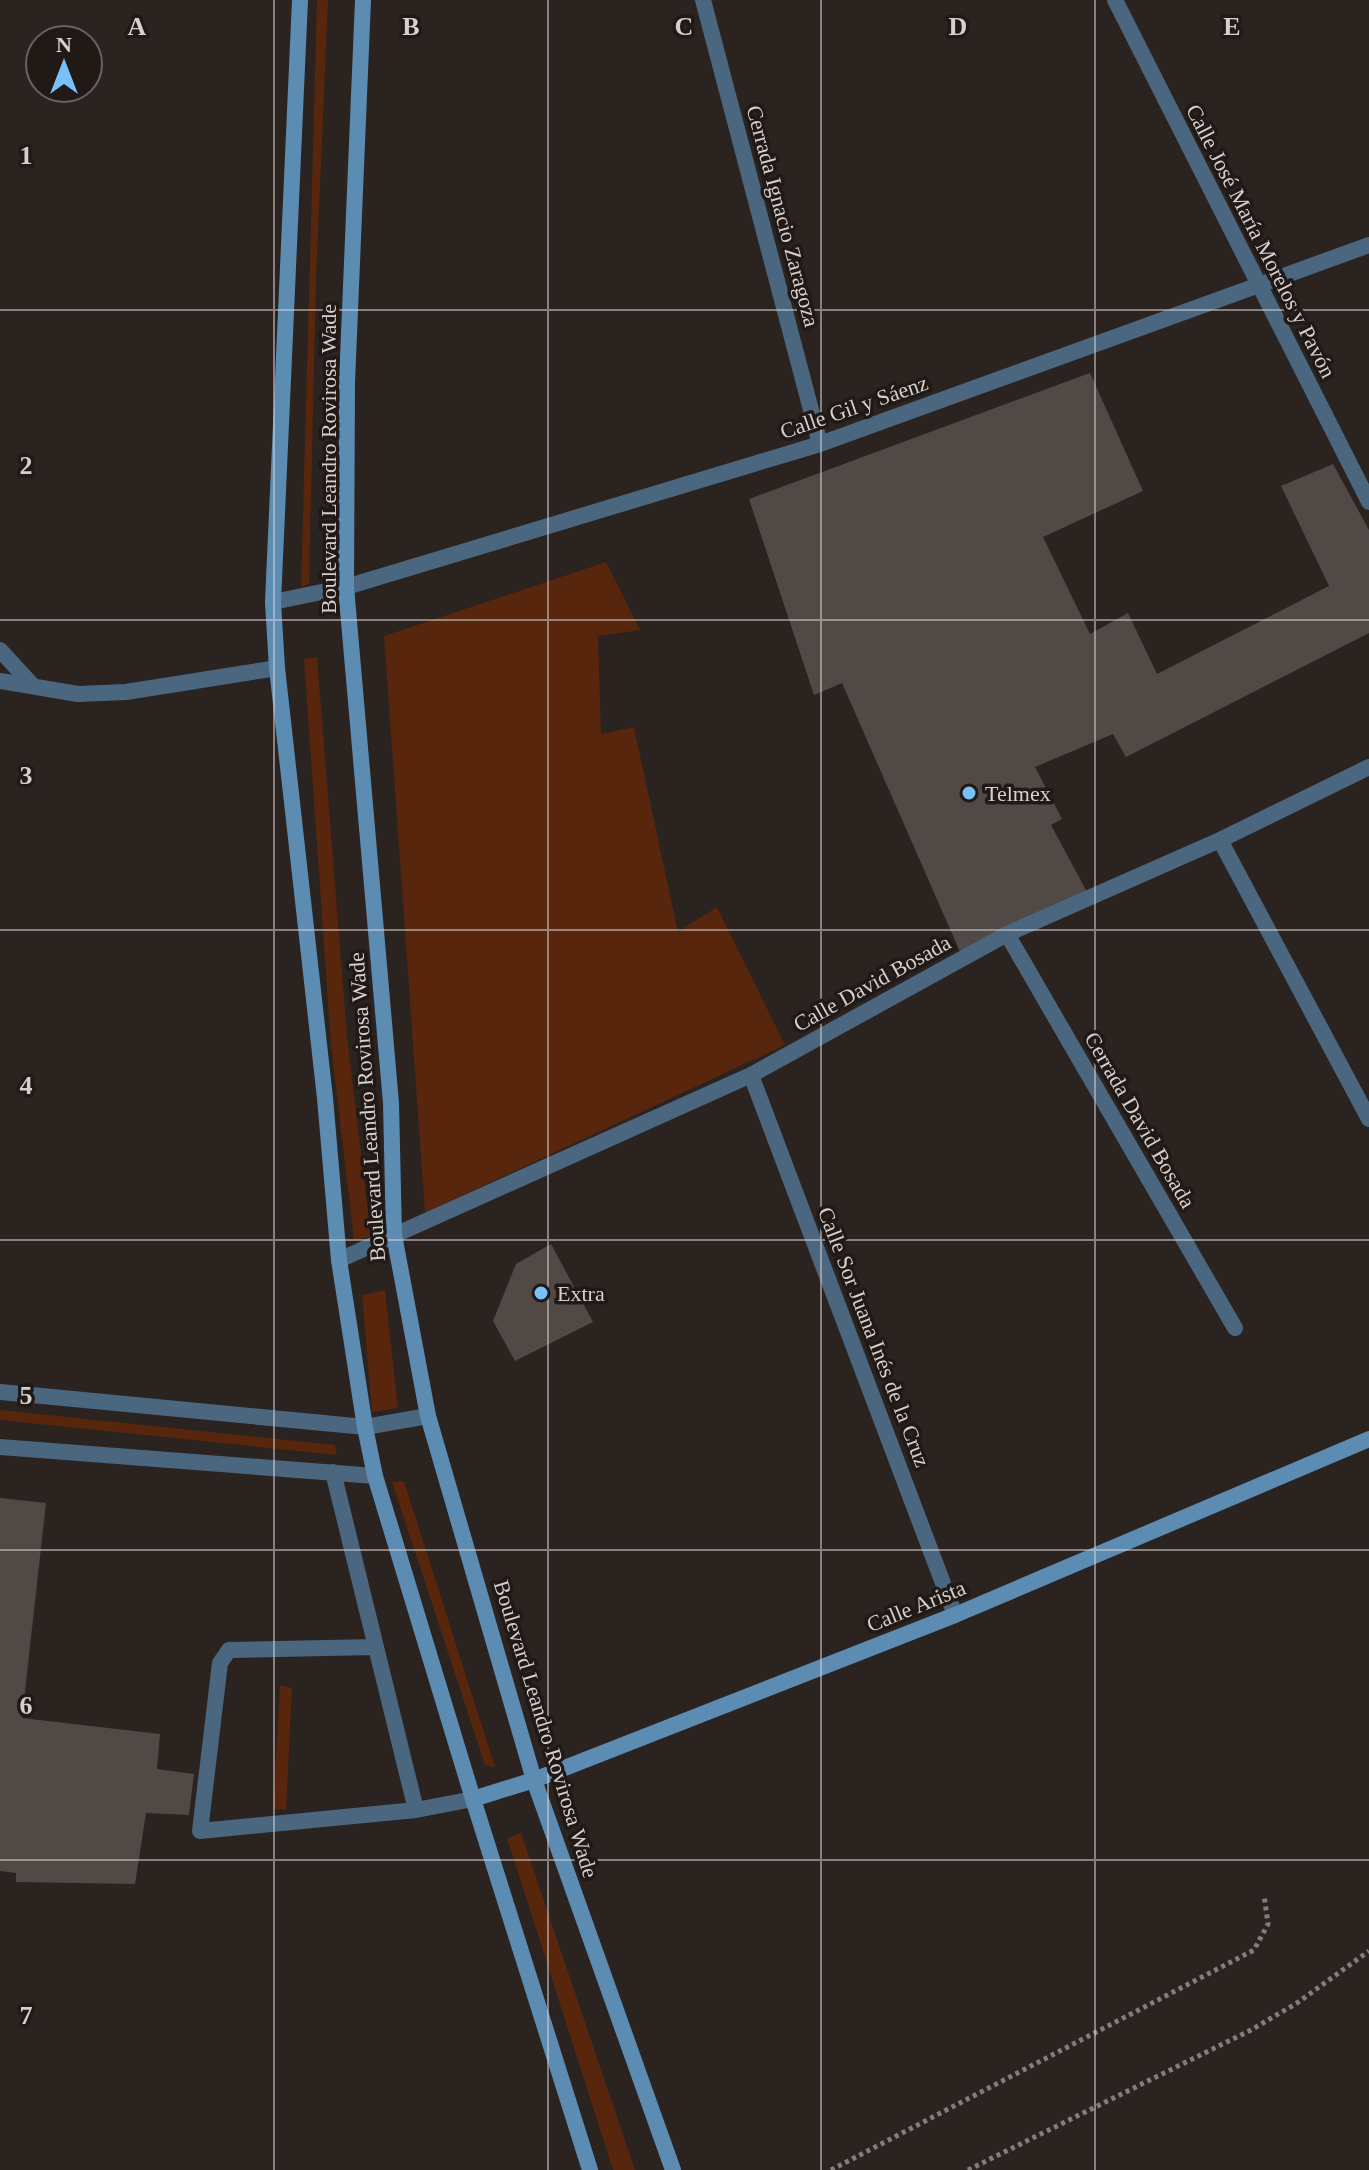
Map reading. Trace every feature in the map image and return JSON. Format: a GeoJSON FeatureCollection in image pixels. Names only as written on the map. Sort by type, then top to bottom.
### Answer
{"type":"FeatureCollection","features":[{"type":"Feature","properties":{"kind":"main road","name":"Boulevard Leandro Rovirosa Wade"},"geometry":{"type":"LineString","coordinates":[[300,0],[273,602],[277,668],[325,1098],[339,1260],[375,1476],[590,2170]]}},
{"type":"Feature","properties":{"kind":"main road","name":"Boulevard Leandro Rovirosa Wade"},"geometry":{"type":"LineString","coordinates":[[363,0],[348,366],[346,587],[391,1103],[394,1235],[428,1416],[534,1780],[673,2170]]}},
{"type":"Feature","properties":{"kind":"main road","name":"Calle Arista"},"geometry":{"type":"LineString","coordinates":[[473,1799],[534,1780],[955,1615],[1369,1439]]}},
{"type":"Feature","properties":{"kind":"street","name":"Cerrada Ignacio Zaragoza"},"geometry":{"type":"LineString","coordinates":[[703,0],[820,444]]}},
{"type":"Feature","properties":{"kind":"street","name":"Calle José María Morelos y Pavón"},"geometry":{"type":"LineString","coordinates":[[1115,0],[1369,502]]}},
{"type":"Feature","properties":{"kind":"street","name":"Calle Gil y Sáenz"},"geometry":{"type":"LineString","coordinates":[[273,602],[346,587],[820,444],[1369,245]]}},
{"type":"Feature","properties":{"kind":"street"},"geometry":{"type":"LineString","coordinates":[[0,650],[33,686]]}},
{"type":"Feature","properties":{"kind":"street"},"geometry":{"type":"LineString","coordinates":[[0,681],[78,694],[126,692],[277,668]]}},
{"type":"Feature","properties":{"kind":"street","name":"Calle David Bosada"},"geometry":{"type":"LineString","coordinates":[[339,1260],[751,1075],[1007,934],[1220,840],[1369,767]]}},
{"type":"Feature","properties":{"kind":"street"},"geometry":{"type":"LineString","coordinates":[[1220,840],[1369,1119]]}},
{"type":"Feature","properties":{"kind":"street","name":"Cerrada David Bosada"},"geometry":{"type":"LineString","coordinates":[[1007,934],[1235,1328]]}},
{"type":"Feature","properties":{"kind":"street","name":"Calle Sor Juana Inés de la Cruz"},"geometry":{"type":"LineString","coordinates":[[751,1075],[955,1615]]}},
{"type":"Feature","properties":{"kind":"street"},"geometry":{"type":"LineString","coordinates":[[0,1392],[365,1427],[428,1416]]}},
{"type":"Feature","properties":{"kind":"street"},"geometry":{"type":"LineString","coordinates":[[0,1447],[375,1476]]}},
{"type":"Feature","properties":{"kind":"street"},"geometry":{"type":"LineString","coordinates":[[333,1472],[416,1810]]}},
{"type":"Feature","properties":{"kind":"street"},"geometry":{"type":"LineString","coordinates":[[376,1647],[229,1650],[220,1663],[200,1831],[416,1810],[473,1799]]}},
{"type":"Feature","properties":{"kind":"path"},"geometry":{"type":"LineString","coordinates":[[831,2170],[1254,1950],[1268,1924],[1264,1895]]}},
{"type":"Feature","properties":{"kind":"path"},"geometry":{"type":"LineString","coordinates":[[968,2170],[1251,2030],[1321,1987],[1369,1951]]}},
{"type":"Feature","properties":{"kind":"shaded area"},"geometry":{"type":"Polygon","coordinates":[[[317,0],[328,0],[316,280],[309,583],[301,588],[317,0]]]}},
{"type":"Feature","properties":{"kind":"shaded area"},"geometry":{"type":"Polygon","coordinates":[[[606,562],[640,630],[598,636],[601,734],[634,727],[678,932],[717,907],[785,1045],[425,1213],[384,636],[606,562]]]}},
{"type":"Feature","properties":{"kind":"shaded area"},"geometry":{"type":"Polygon","coordinates":[[[317,657],[347,1036],[371,1237],[354,1240],[331,1045],[304,659],[317,657]]]}},
{"type":"Feature","properties":{"kind":"shaded area"},"geometry":{"type":"Polygon","coordinates":[[[385,1290],[398,1408],[372,1412],[362,1295],[385,1290]]]}},
{"type":"Feature","properties":{"kind":"shaded area"},"geometry":{"type":"Polygon","coordinates":[[[0,1410],[335,1445],[337,1455],[0,1420],[0,1410]]]}},
{"type":"Feature","properties":{"kind":"shaded area"},"geometry":{"type":"Polygon","coordinates":[[[404,1481],[495,1767],[485,1765],[392,1482],[404,1481]]]}},
{"type":"Feature","properties":{"kind":"shaded area"},"geometry":{"type":"Polygon","coordinates":[[[280,1685],[292,1688],[286,1810],[273,1809],[280,1685]]]}},
{"type":"Feature","properties":{"kind":"shaded area"},"geometry":{"type":"Polygon","coordinates":[[[521,1833],[635,2170],[613,2170],[507,1838],[521,1833]]]}},
{"type":"Feature","properties":{"kind":"building"},"geometry":{"type":"Polygon","coordinates":[[[1090,373],[1143,491],[1043,537],[1090,634],[1128,613],[1157,674],[1329,586],[1281,486],[1333,464],[1369,530],[1369,633],[1126,757],[1113,734],[1035,767],[1062,819],[1051,825],[1087,892],[961,954],[842,683],[814,695],[749,499],[1090,373]]]}},
{"type":"Feature","properties":{"kind":"building","name":"Extra"},"geometry":{"type":"Polygon","coordinates":[[[551,1244],[593,1322],[515,1361],[493,1321],[516,1264],[551,1244]]]}},
{"type":"Feature","properties":{"kind":"building"},"geometry":{"type":"Polygon","coordinates":[[[0,1498],[46,1503],[22,1718],[160,1734],[157,1769],[194,1774],[189,1815],[146,1813],[135,1884],[16,1882],[16,1873],[0,1871],[0,1498]]]}},
{"type":"Feature","properties":{"kind":"place","name":"Telmex"},"geometry":{"type":"Point","coordinates":[969,793]}},
{"type":"Feature","properties":{"kind":"place","name":"Extra"},"geometry":{"type":"Point","coordinates":[541,1293]}}]}
